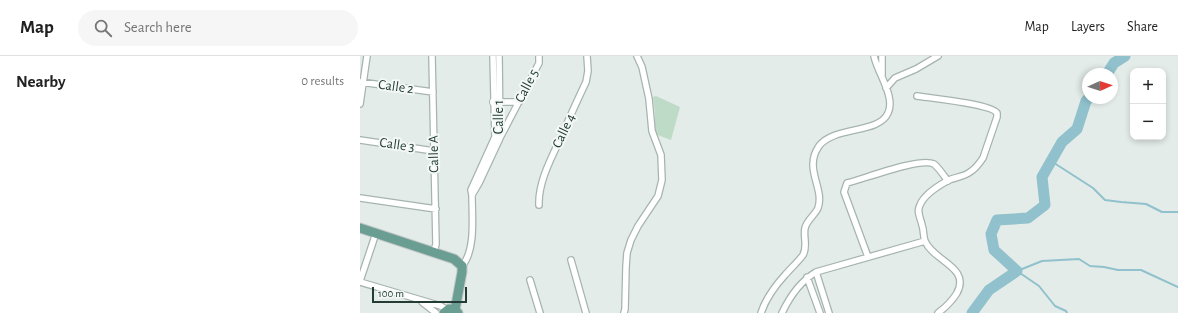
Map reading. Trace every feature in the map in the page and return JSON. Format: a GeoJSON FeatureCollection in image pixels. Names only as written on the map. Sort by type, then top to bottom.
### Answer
{"type":"FeatureCollection","features":[{"type":"Feature","properties":{"kind":"main road"},"geometry":{"type":"LineString","coordinates":[[360,228],[454,259],[462,266],[460,291],[451,311]]}},
{"type":"Feature","properties":{"kind":"street"},"geometry":{"type":"LineString","coordinates":[[360,104],[362,82],[368,56]]}},
{"type":"Feature","properties":{"kind":"street","name":"Calle A"},"geometry":{"type":"LineString","coordinates":[[432,56],[436,208],[436,244],[434,252]]}},
{"type":"Feature","properties":{"kind":"street","name":"Calle 1"},"geometry":{"type":"LineString","coordinates":[[472,195],[501,136],[493,56]]}},
{"type":"Feature","properties":{"kind":"street","name":"Calle 1"},"geometry":{"type":"LineString","coordinates":[[462,266],[467,260],[471,246],[472,185],[495,137],[499,56]]}},
{"type":"Feature","properties":{"kind":"street","name":"Calle 5"},"geometry":{"type":"LineString","coordinates":[[501,136],[539,63],[539,56]]}},
{"type":"Feature","properties":{"kind":"street","name":"Calle 4"},"geometry":{"type":"LineString","coordinates":[[539,205],[543,179],[586,82],[588,71],[587,56]]}},
{"type":"Feature","properties":{"kind":"street"},"geometry":{"type":"LineString","coordinates":[[624,313],[627,253],[631,240],[638,226],[658,196],[662,180],[660,155],[652,130],[650,99],[638,56]]}},
{"type":"Feature","properties":{"kind":"street"},"geometry":{"type":"LineString","coordinates":[[761,313],[773,288],[800,259],[804,252],[805,226],[818,208],[819,201],[813,164],[814,156],[820,146],[827,138],[835,134],[855,131],[885,119],[890,109],[886,88],[874,56]]}},
{"type":"Feature","properties":{"kind":"street"},"geometry":{"type":"LineString","coordinates":[[882,56],[882,75]]}},
{"type":"Feature","properties":{"kind":"street"},"geometry":{"type":"LineString","coordinates":[[886,88],[895,78],[916,69],[938,56]]}},
{"type":"Feature","properties":{"kind":"street","name":"Calle 2"},"geometry":{"type":"LineString","coordinates":[[362,82],[433,92]]}},
{"type":"Feature","properties":{"kind":"street"},"geometry":{"type":"LineString","coordinates":[[917,96],[959,102],[992,109],[997,113],[983,158],[979,164],[970,173],[948,181],[926,197],[920,204],[918,211],[925,241],[934,254],[956,270],[961,281],[959,288],[951,302],[938,313]]}},
{"type":"Feature","properties":{"kind":"street"},"geometry":{"type":"LineString","coordinates":[[497,102],[519,102]]}},
{"type":"Feature","properties":{"kind":"street","name":"Calle 3"},"geometry":{"type":"LineString","coordinates":[[360,140],[434,151]]}},
{"type":"Feature","properties":{"kind":"street"},"geometry":{"type":"LineString","coordinates":[[868,257],[844,192],[847,183],[909,164],[924,162],[934,165],[948,181]]}},
{"type":"Feature","properties":{"kind":"street"},"geometry":{"type":"LineString","coordinates":[[360,198],[436,208]]}},
{"type":"Feature","properties":{"kind":"street"},"geometry":{"type":"LineString","coordinates":[[376,233],[360,281],[420,301],[441,306],[451,311]]}},
{"type":"Feature","properties":{"kind":"street"},"geometry":{"type":"LineString","coordinates":[[782,313],[789,300],[808,277],[816,272],[925,241]]}},
{"type":"Feature","properties":{"kind":"street"},"geometry":{"type":"LineString","coordinates":[[571,260],[586,313]]}},
{"type":"Feature","properties":{"kind":"street"},"geometry":{"type":"LineString","coordinates":[[816,272],[829,313]]}},
{"type":"Feature","properties":{"kind":"street"},"geometry":{"type":"LineString","coordinates":[[808,277],[820,313]]}},
{"type":"Feature","properties":{"kind":"street"},"geometry":{"type":"LineString","coordinates":[[530,280],[540,313]]}},
{"type":"Feature","properties":{"kind":"street"},"geometry":{"type":"LineString","coordinates":[[420,301],[436,313]]}},
{"type":"Feature","properties":{"kind":"green space"},"geometry":{"type":"Polygon","coordinates":[[[656,96],[680,107],[671,140],[655,134],[653,97],[656,96]]]}},
{"type":"Feature","properties":{"kind":"waterway"},"geometry":{"type":"LineString","coordinates":[[1111,68],[1114,63],[1125,56]]}},
{"type":"Feature","properties":{"kind":"waterway"},"geometry":{"type":"LineString","coordinates":[[972,313],[989,290],[1017,271],[994,250],[991,234],[997,220],[1028,218],[1045,205],[1042,177],[1062,142],[1077,129],[1085,104]]}},
{"type":"Feature","properties":{"kind":"waterway"},"geometry":{"type":"LineString","coordinates":[[1051,161],[1093,188],[1105,200],[1146,204],[1162,212],[1178,212]]}},
{"type":"Feature","properties":{"kind":"waterway"},"geometry":{"type":"LineString","coordinates":[[1017,271],[1042,261],[1079,259],[1090,266],[1118,270],[1141,270],[1178,287]]}},
{"type":"Feature","properties":{"kind":"waterway"},"geometry":{"type":"LineString","coordinates":[[1017,271],[1039,286],[1055,306],[1066,311],[1067,313]]}}]}
